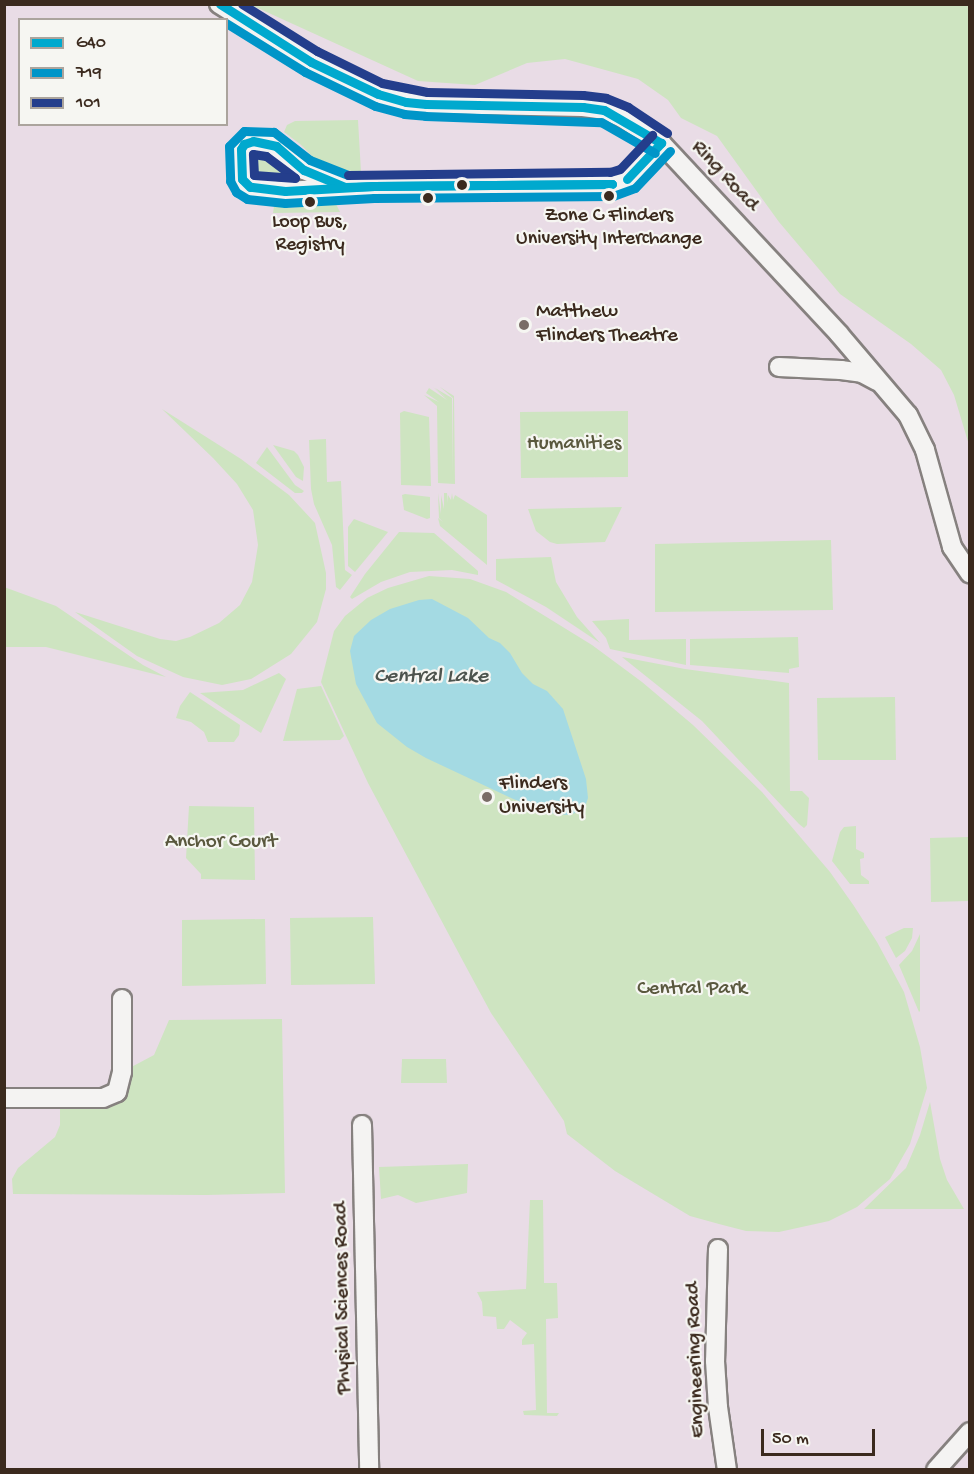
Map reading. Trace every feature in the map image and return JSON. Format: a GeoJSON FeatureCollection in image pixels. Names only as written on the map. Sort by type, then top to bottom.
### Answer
{"type":"FeatureCollection","features":[{"type":"Feature","properties":{"kind":"street","name":"Ring Road"},"geometry":{"type":"LineString","coordinates":[[219,4],[311,62],[378,94],[406,102],[436,105],[583,107],[604,110],[622,118],[661,143],[886,387],[916,430],[930,465],[952,547],[969,574]]}},
{"type":"Feature","properties":{"kind":"street"},"geometry":{"type":"LineString","coordinates":[[345,187],[304,170],[282,150],[271,144],[248,142],[242,149],[242,179],[250,187],[285,191],[345,187],[612,184],[627,180],[661,143]]}},
{"type":"Feature","properties":{"kind":"street"},"geometry":{"type":"LineString","coordinates":[[779,367],[862,373],[886,387]]}},
{"type":"Feature","properties":{"kind":"street"},"geometry":{"type":"LineString","coordinates":[[4,1098],[103,1098],[117,1092],[122,1072],[122,999]]}},
{"type":"Feature","properties":{"kind":"street","name":"Physical Sciences Road"},"geometry":{"type":"LineString","coordinates":[[362,1125],[369,1470]]}},
{"type":"Feature","properties":{"kind":"street","name":"Engineering Road"},"geometry":{"type":"LineString","coordinates":[[718,1249],[715,1361],[718,1407],[727,1470]]}},
{"type":"Feature","properties":{"kind":"street"},"geometry":{"type":"LineString","coordinates":[[936,1470],[969,1432]]}},
{"type":"Feature","properties":{"kind":"shaded area","name":"Flinders University"},"geometry":{"type":"Polygon","coordinates":[[[5,5],[969,5],[969,1469],[5,1469],[5,5]]]}},
{"type":"Feature","properties":{"kind":"green space"},"geometry":{"type":"Polygon","coordinates":[[[251,5],[969,5],[969,445],[954,395],[941,370],[911,344],[840,294],[779,222],[717,136],[681,118],[668,100],[638,79],[565,59],[527,63],[475,85],[418,81],[251,5]]]}},
{"type":"Feature","properties":{"kind":"green space"},"geometry":{"type":"Polygon","coordinates":[[[358,120],[361,172],[324,168],[284,132],[287,125],[295,121],[358,120]]]}},
{"type":"Feature","properties":{"kind":"green space"},"geometry":{"type":"Polygon","coordinates":[[[267,155],[284,167],[289,174],[287,178],[261,178],[256,173],[254,163],[256,159],[267,155]]]}},
{"type":"Feature","properties":{"kind":"green space"},"geometry":{"type":"Polygon","coordinates":[[[282,204],[288,208],[336,204],[340,212],[273,213],[274,206],[282,204]]]}},
{"type":"Feature","properties":{"kind":"green space"},"geometry":{"type":"Polygon","coordinates":[[[433,387],[449,400],[435,388],[452,398],[453,474],[453,398],[440,387],[454,396],[455,484],[438,483],[437,406],[424,395],[439,402],[426,393],[429,388],[447,400],[433,387]]]}},
{"type":"Feature","properties":{"kind":"green space"},"geometry":{"type":"Polygon","coordinates":[[[162,409],[241,459],[289,495],[315,523],[326,573],[326,589],[317,622],[291,654],[251,679],[222,685],[183,677],[137,656],[75,612],[160,639],[176,641],[219,623],[240,605],[252,582],[258,545],[253,510],[237,484],[162,409]]]}},
{"type":"Feature","properties":{"kind":"green space"},"geometry":{"type":"Polygon","coordinates":[[[404,411],[429,417],[431,486],[401,485],[400,413],[404,411]]]}},
{"type":"Feature","properties":{"kind":"green space","name":"Humanities"},"geometry":{"type":"Polygon","coordinates":[[[628,411],[628,477],[521,478],[520,412],[628,411]]]}},
{"type":"Feature","properties":{"kind":"green space"},"geometry":{"type":"Polygon","coordinates":[[[326,439],[327,482],[341,481],[345,570],[352,575],[340,590],[336,587],[332,545],[314,504],[311,489],[309,440],[326,439]]]}},
{"type":"Feature","properties":{"kind":"green space"},"geometry":{"type":"Polygon","coordinates":[[[273,445],[294,451],[298,455],[304,467],[303,481],[296,477],[273,445]]]}},
{"type":"Feature","properties":{"kind":"green space"},"geometry":{"type":"Polygon","coordinates":[[[267,447],[295,485],[304,491],[302,493],[295,493],[256,463],[267,447]]]}},
{"type":"Feature","properties":{"kind":"green space"},"geometry":{"type":"Polygon","coordinates":[[[438,493],[441,514],[441,495],[444,509],[444,493],[447,493],[448,503],[448,495],[451,500],[452,493],[453,500],[455,495],[487,515],[487,565],[440,526],[438,518],[443,522],[439,518],[438,493]]]}},
{"type":"Feature","properties":{"kind":"green space"},"geometry":{"type":"Polygon","coordinates":[[[402,495],[430,497],[430,518],[427,519],[404,510],[402,495]]]}},
{"type":"Feature","properties":{"kind":"green space"},"geometry":{"type":"Polygon","coordinates":[[[622,507],[605,542],[557,544],[550,542],[536,531],[528,509],[622,507]]]}},
{"type":"Feature","properties":{"kind":"green space"},"geometry":{"type":"Polygon","coordinates":[[[354,519],[388,532],[355,572],[348,566],[348,527],[354,519]]]}},
{"type":"Feature","properties":{"kind":"green space"},"geometry":{"type":"Polygon","coordinates":[[[399,532],[434,533],[478,571],[478,575],[452,570],[410,572],[381,582],[352,599],[350,597],[365,574],[399,532]]]}},
{"type":"Feature","properties":{"kind":"green space"},"geometry":{"type":"Polygon","coordinates":[[[831,540],[833,610],[655,612],[655,544],[831,540]]]}},
{"type":"Feature","properties":{"kind":"green space"},"geometry":{"type":"Polygon","coordinates":[[[551,557],[556,582],[577,617],[600,643],[546,607],[496,580],[496,559],[551,557]]]}},
{"type":"Feature","properties":{"kind":"green space","name":"Central Park"},"geometry":{"type":"Polygon","coordinates":[[[429,576],[470,579],[506,592],[592,645],[642,682],[693,725],[762,792],[830,872],[854,906],[904,992],[920,1047],[927,1088],[910,1144],[890,1179],[857,1207],[829,1221],[779,1232],[746,1231],[690,1216],[615,1171],[567,1134],[564,1121],[491,1013],[368,783],[321,682],[334,631],[345,616],[367,598],[388,588],[429,576]]]}},
{"type":"Feature","properties":{"kind":"green space"},"geometry":{"type":"Polygon","coordinates":[[[4,587],[56,606],[143,665],[166,677],[46,647],[5,647],[4,587]]]}},
{"type":"Feature","properties":{"kind":"green space"},"geometry":{"type":"Polygon","coordinates":[[[629,619],[629,640],[686,639],[686,665],[610,649],[606,638],[592,621],[629,619]]]}},
{"type":"Feature","properties":{"kind":"green space"},"geometry":{"type":"Polygon","coordinates":[[[798,637],[799,667],[789,669],[789,673],[690,665],[690,639],[798,637]]]}},
{"type":"Feature","properties":{"kind":"green space"},"geometry":{"type":"Polygon","coordinates":[[[622,657],[685,669],[789,683],[790,791],[802,791],[809,798],[807,825],[804,828],[799,824],[702,721],[622,657]]]}},
{"type":"Feature","properties":{"kind":"green space"},"geometry":{"type":"Polygon","coordinates":[[[279,673],[286,679],[261,733],[200,693],[243,690],[279,673]]]}},
{"type":"Feature","properties":{"kind":"green space"},"geometry":{"type":"Polygon","coordinates":[[[321,686],[344,736],[340,740],[283,741],[297,689],[321,686]]]}},
{"type":"Feature","properties":{"kind":"green space"},"geometry":{"type":"Polygon","coordinates":[[[190,692],[240,725],[239,735],[234,742],[208,742],[204,732],[191,722],[176,718],[180,706],[190,692]]]}},
{"type":"Feature","properties":{"kind":"green space"},"geometry":{"type":"Polygon","coordinates":[[[895,697],[896,760],[818,760],[817,698],[895,697]]]}},
{"type":"Feature","properties":{"kind":"green space","name":"Anchor Court"},"geometry":{"type":"Polygon","coordinates":[[[189,806],[254,807],[255,880],[201,879],[201,874],[186,858],[189,806]]]}},
{"type":"Feature","properties":{"kind":"green space"},"geometry":{"type":"Polygon","coordinates":[[[856,826],[856,849],[864,853],[864,858],[860,859],[861,875],[869,881],[869,884],[850,884],[832,861],[840,832],[844,827],[856,826]]]}},
{"type":"Feature","properties":{"kind":"green space"},"geometry":{"type":"Polygon","coordinates":[[[969,837],[969,901],[931,902],[930,838],[969,837]]]}},
{"type":"Feature","properties":{"kind":"green space"},"geometry":{"type":"Polygon","coordinates":[[[373,917],[375,984],[291,985],[290,918],[373,917]]]}},
{"type":"Feature","properties":{"kind":"green space"},"geometry":{"type":"Polygon","coordinates":[[[265,919],[266,984],[182,986],[182,920],[265,919]]]}},
{"type":"Feature","properties":{"kind":"green space"},"geometry":{"type":"Polygon","coordinates":[[[904,928],[913,928],[912,938],[905,951],[896,958],[885,937],[904,928]]]}},
{"type":"Feature","properties":{"kind":"green space"},"geometry":{"type":"Polygon","coordinates":[[[920,934],[919,1012],[899,965],[912,951],[920,934]]]}},
{"type":"Feature","properties":{"kind":"green space"},"geometry":{"type":"Polygon","coordinates":[[[282,1019],[285,1193],[13,1194],[12,1179],[18,1168],[55,1137],[60,1125],[60,1098],[103,1098],[122,1072],[154,1055],[169,1020],[282,1019]]]}},
{"type":"Feature","properties":{"kind":"green space"},"geometry":{"type":"Polygon","coordinates":[[[402,1059],[446,1059],[447,1083],[401,1083],[402,1059]]]}},
{"type":"Feature","properties":{"kind":"green space"},"geometry":{"type":"Polygon","coordinates":[[[930,1102],[940,1159],[947,1180],[964,1209],[864,1209],[906,1168],[920,1135],[930,1102]]]}},
{"type":"Feature","properties":{"kind":"green space"},"geometry":{"type":"Polygon","coordinates":[[[468,1164],[467,1193],[416,1203],[398,1195],[381,1199],[379,1167],[468,1164]]]}},
{"type":"Feature","properties":{"kind":"green space"},"geometry":{"type":"Polygon","coordinates":[[[530,1200],[543,1200],[544,1283],[557,1283],[558,1318],[546,1319],[547,1413],[559,1413],[557,1416],[524,1415],[523,1411],[536,1410],[534,1344],[522,1345],[522,1340],[527,1333],[510,1320],[504,1329],[497,1329],[496,1317],[483,1316],[482,1302],[477,1292],[526,1289],[530,1200]]]}},
{"type":"Feature","properties":{"kind":"water","name":"Central Lake"},"geometry":{"type":"Polygon","coordinates":[[[432,599],[468,618],[489,638],[500,643],[510,653],[522,673],[533,684],[547,691],[563,709],[586,779],[588,798],[585,807],[579,812],[568,815],[548,813],[511,798],[426,758],[407,747],[377,723],[356,684],[350,651],[354,636],[371,620],[390,609],[419,600],[432,599]]]}},
{"type":"Feature","properties":{"kind":"transit line","name":"G40"},"geometry":{"type":"LineString","coordinates":[[220,4],[311,62],[378,94],[406,102],[426,104],[583,107],[604,110],[661,143]]}},
{"type":"Feature","properties":{"kind":"transit line","name":"101"},"geometry":{"type":"LineString","coordinates":[[242,4],[317,51],[382,83],[427,92],[583,95],[606,98],[628,107],[667,133]]}},
{"type":"Feature","properties":{"kind":"transit line","name":"719"},"geometry":{"type":"LineString","coordinates":[[228,24],[305,72],[375,106],[404,114],[425,116],[601,122],[655,153]]}},
{"type":"Feature","properties":{"kind":"transit line","name":"719"},"geometry":{"type":"LineString","coordinates":[[348,175],[310,160],[274,132],[244,131],[229,146],[230,181],[236,192],[247,199],[285,203],[374,198],[613,196],[635,188],[670,151]]}},
{"type":"Feature","properties":{"kind":"transit line","name":"101"},"geometry":{"type":"LineString","coordinates":[[348,175],[610,172],[620,169],[652,135]]}},
{"type":"Feature","properties":{"kind":"transit line","name":"G40"},"geometry":{"type":"LineString","coordinates":[[253,141],[276,146],[304,170],[345,187],[374,186],[285,191],[250,187],[242,179],[241,149],[244,144],[253,141]]}},
{"type":"Feature","properties":{"kind":"transit line","name":"G40"},"geometry":{"type":"LineString","coordinates":[[627,179],[661,143]]}},
{"type":"Feature","properties":{"kind":"transit line","name":"101"},"geometry":{"type":"LineString","coordinates":[[253,154],[266,156],[295,178],[254,175],[253,154]]}},
{"type":"Feature","properties":{"kind":"transit line","name":"G40"},"geometry":{"type":"LineString","coordinates":[[374,186],[612,184]]}},
{"type":"Feature","properties":{"kind":"transit line","name":"G40"},"geometry":{"type":"LineString","coordinates":[[374,186],[612,184]]}},
{"type":"Feature","properties":{"kind":"place","name":"Zone C Flinders University Interchange"},"geometry":{"type":"Point","coordinates":[609,196]}},
{"type":"Feature","properties":{"kind":"place","name":"Loop Bus, Registry"},"geometry":{"type":"Point","coordinates":[310,202]}},
{"type":"Feature","properties":{"kind":"place","name":"Matthew Flinders Theatre"},"geometry":{"type":"Point","coordinates":[524,325]}},
{"type":"Feature","properties":{"kind":"place","name":"Flinders University"},"geometry":{"type":"Point","coordinates":[487,797]}}]}
